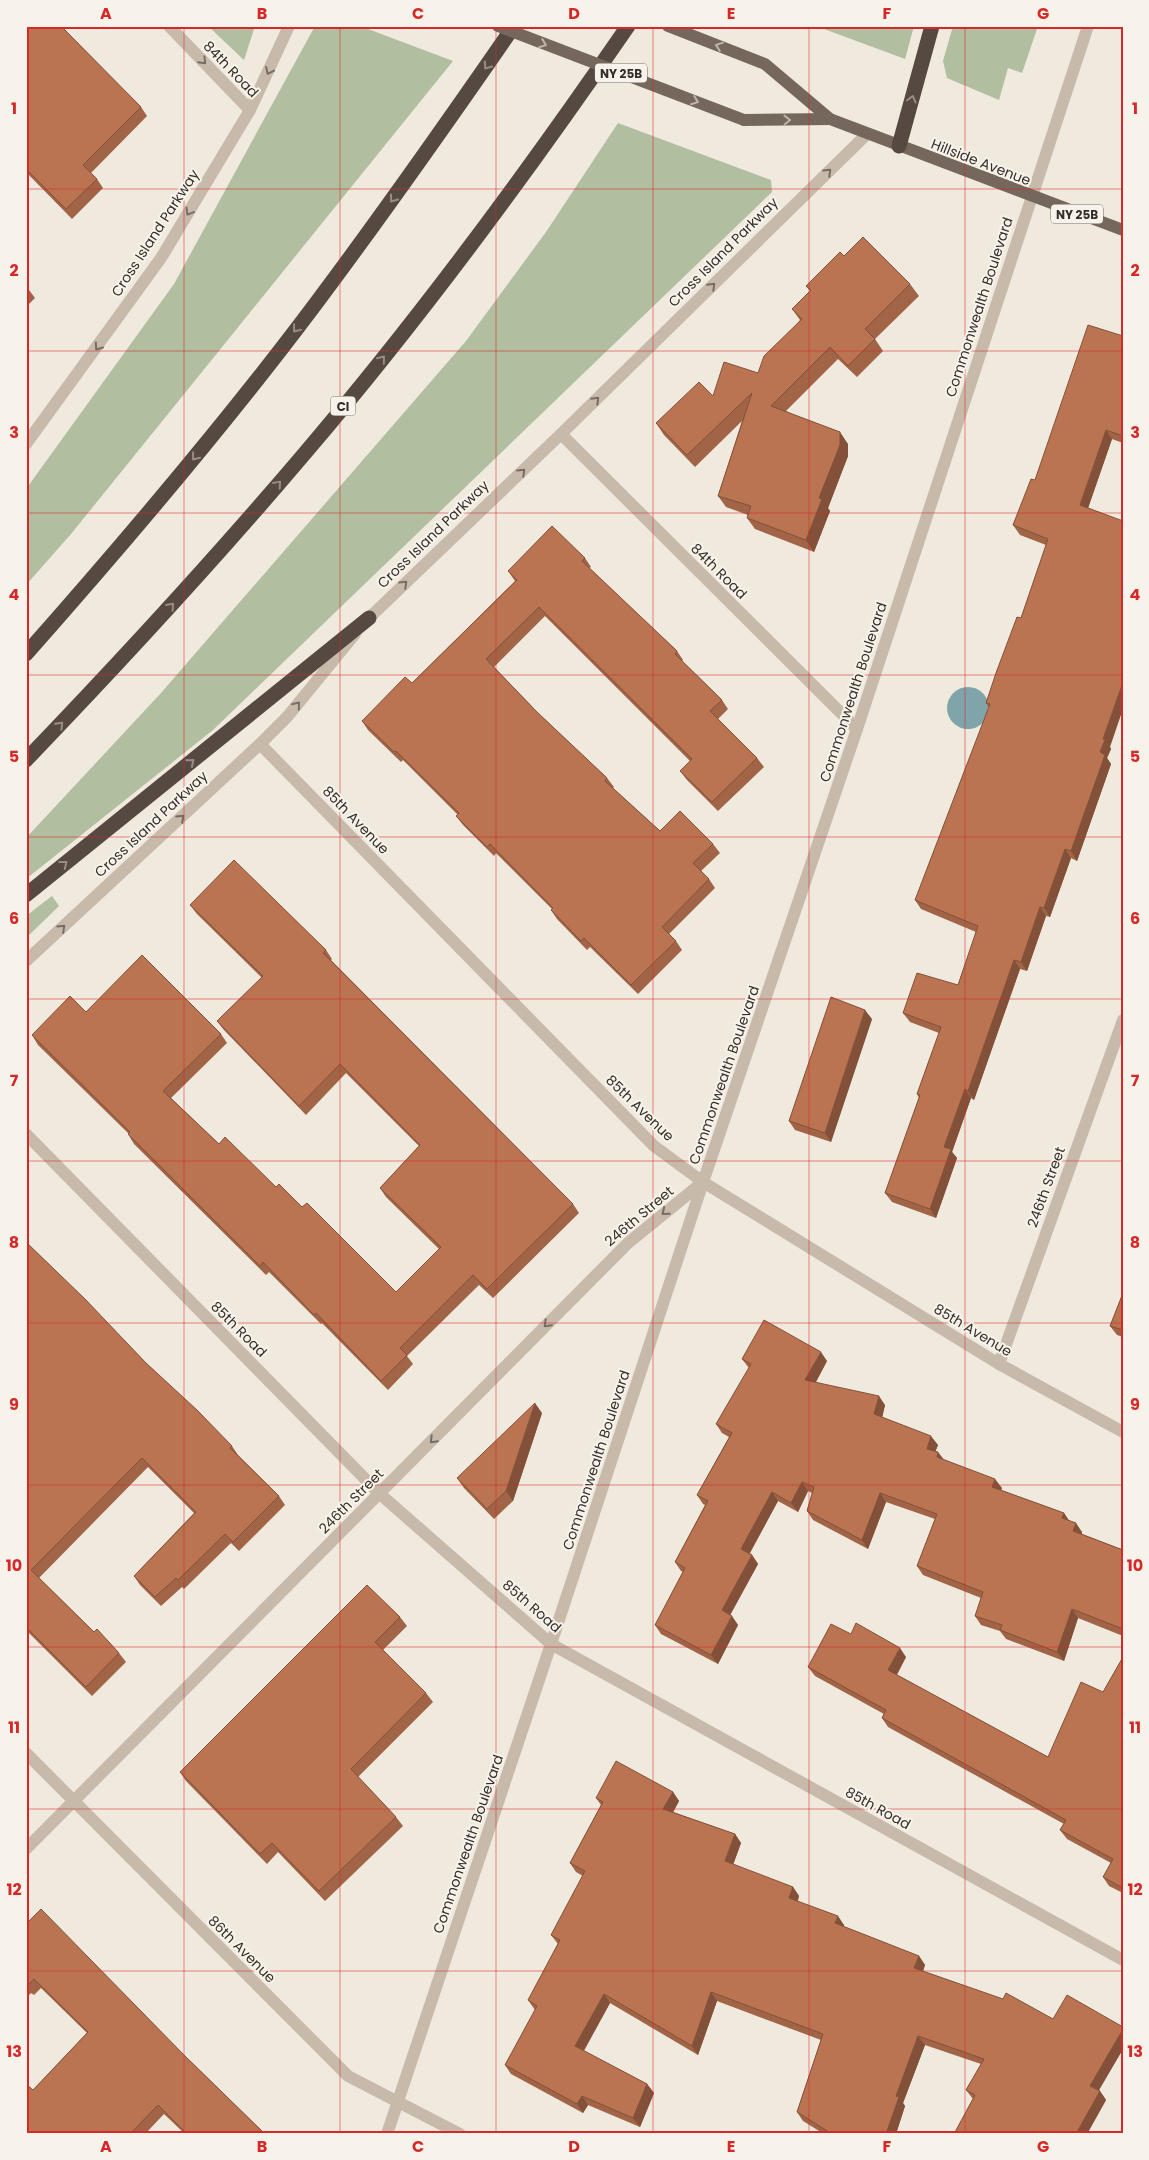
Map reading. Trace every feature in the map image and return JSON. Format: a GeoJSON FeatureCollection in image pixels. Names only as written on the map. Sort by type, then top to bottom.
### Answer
{"type":"FeatureCollection","features":[{"type":"Feature","properties":{"kind":"highway"},"geometry":{"type":"LineString","coordinates":[[26,654],[173,485],[308,314],[448,123],[514,26]]}},
{"type":"Feature","properties":{"kind":"highway","name":"CI"},"geometry":{"type":"LineString","coordinates":[[26,760],[128,654],[313,444],[482,232],[565,118],[628,26]]}},
{"type":"Feature","properties":{"kind":"highway"},"geometry":{"type":"LineString","coordinates":[[899,146],[932,26]]}},
{"type":"Feature","properties":{"kind":"highway"},"geometry":{"type":"LineString","coordinates":[[26,894],[369,618]]}},
{"type":"Feature","properties":{"kind":"main road","name":"Hillside Avenue"},"geometry":{"type":"LineString","coordinates":[[498,26],[744,120],[830,119]]}},
{"type":"Feature","properties":{"kind":"main road","name":"Hillside Avenue"},"geometry":{"type":"LineString","coordinates":[[668,26],[765,64],[830,119],[1031,197],[1123,230]]}},
{"type":"Feature","properties":{"kind":"street","name":"84th Road"},"geometry":{"type":"LineString","coordinates":[[169,26],[250,110]]}},
{"type":"Feature","properties":{"kind":"street","name":"Cross Island Parkway"},"geometry":{"type":"LineString","coordinates":[[26,444],[161,258],[250,110],[289,26]]}},
{"type":"Feature","properties":{"kind":"street","name":"Commonwealth Boulevard"},"geometry":{"type":"LineString","coordinates":[[387,2134],[703,1182],[856,730],[1088,26]]}},
{"type":"Feature","properties":{"kind":"street","name":"Cross Island Parkway"},"geometry":{"type":"LineString","coordinates":[[26,962],[287,718],[369,618],[562,434],[867,134]]}},
{"type":"Feature","properties":{"kind":"street","name":"84th Road"},"geometry":{"type":"LineString","coordinates":[[562,434],[856,730]]}},
{"type":"Feature","properties":{"kind":"street","name":"85th Avenue"},"geometry":{"type":"LineString","coordinates":[[260,744],[654,1146],[703,1182],[999,1364],[1123,1432]]}},
{"type":"Feature","properties":{"kind":"street","name":"246th Street"},"geometry":{"type":"LineString","coordinates":[[999,1364],[1123,1020]]}},
{"type":"Feature","properties":{"kind":"street","name":"85th Road"},"geometry":{"type":"LineString","coordinates":[[26,1134],[380,1494],[551,1644],[1123,1960]]}},
{"type":"Feature","properties":{"kind":"street","name":"246th Street"},"geometry":{"type":"LineString","coordinates":[[26,1849],[75,1802],[628,1243],[703,1182]]}},
{"type":"Feature","properties":{"kind":"street","name":"86th Avenue"},"geometry":{"type":"LineString","coordinates":[[26,1753],[348,2076],[398,2100],[460,2134]]}},
{"type":"Feature","properties":{"kind":"green space"},"geometry":{"type":"Polygon","coordinates":[[[208,26],[255,26],[244,60],[208,26]]]}},
{"type":"Feature","properties":{"kind":"green space"},"geometry":{"type":"Polygon","coordinates":[[[315,26],[356,26],[368,29],[453,61],[71,534],[26,585],[26,489],[174,284],[315,26]]]}},
{"type":"Feature","properties":{"kind":"green space"},"geometry":{"type":"Polygon","coordinates":[[[816,26],[914,26],[905,59],[816,26]]]}},
{"type":"Feature","properties":{"kind":"green space"},"geometry":{"type":"Polygon","coordinates":[[[953,26],[1038,26],[1022,73],[1008,68],[999,100],[947,78],[943,61],[953,26]]]}},
{"type":"Feature","properties":{"kind":"green space"},"geometry":{"type":"Polygon","coordinates":[[[618,123],[771,180],[772,192],[213,730],[26,879],[26,838],[161,693],[466,341],[546,232],[618,123]]]}},
{"type":"Feature","properties":{"kind":"green space"},"geometry":{"type":"Polygon","coordinates":[[[52,896],[59,906],[26,938],[26,916],[52,896]]]}},
{"type":"Feature","properties":{"kind":"water"},"geometry":{"type":"Polygon","coordinates":[[[972,687],[980,690],[986,696],[989,708],[986,720],[980,726],[964,729],[956,726],[950,720],[947,704],[950,696],[956,690],[972,687]]]}},
{"type":"Feature","properties":{"kind":"building"},"geometry":{"type":"Polygon","coordinates":[[[26,26],[61,26],[141,107],[83,165],[97,179],[66,209],[26,169],[26,26]]]}},
{"type":"Feature","properties":{"kind":"building"},"geometry":{"type":"Polygon","coordinates":[[[863,237],[910,284],[865,329],[875,339],[848,366],[830,347],[771,406],[840,432],[840,445],[819,498],[822,499],[806,540],[747,518],[751,506],[718,496],[752,393],[687,455],[656,423],[699,382],[713,396],[724,362],[758,373],[764,356],[802,319],[792,309],[811,290],[806,286],[840,252],[844,256],[863,237]]]}},
{"type":"Feature","properties":{"kind":"building"},"geometry":{"type":"Polygon","coordinates":[[[1088,325],[1123,336],[1123,436],[1106,430],[1080,505],[1123,521],[1123,682],[1103,739],[1105,740],[1100,752],[1105,755],[1071,851],[1065,849],[1044,908],[1040,907],[1021,962],[1014,960],[968,1091],[965,1089],[944,1147],[951,1149],[930,1209],[885,1193],[920,1095],[917,1094],[941,1027],[903,1013],[917,973],[958,985],[978,926],[915,900],[990,704],[986,703],[996,673],[1017,617],[1021,618],[1048,539],[1013,525],[1031,479],[1035,480],[1088,325]]]}},
{"type":"Feature","properties":{"kind":"building"},"geometry":{"type":"Polygon","coordinates":[[[552,526],[585,558],[582,561],[677,651],[675,654],[722,700],[710,711],[757,758],[712,802],[680,771],[692,759],[539,607],[486,659],[537,712],[607,778],[605,781],[660,831],[680,811],[713,844],[693,863],[709,879],[662,927],[676,941],[631,985],[584,938],[581,941],[551,910],[553,908],[490,844],[487,847],[456,816],[459,813],[396,751],[394,752],[362,721],[405,677],[412,683],[517,580],[508,571],[552,526]]]}},
{"type":"Feature","properties":{"kind":"building"},"geometry":{"type":"Polygon","coordinates":[[[234,860],[326,950],[323,953],[573,1204],[487,1289],[473,1275],[400,1348],[407,1355],[381,1381],[316,1313],[314,1315],[263,1262],[260,1266],[128,1134],[130,1132],[32,1035],[70,996],[86,1012],[142,955],[221,1034],[163,1091],[219,1144],[225,1137],[276,1187],[279,1184],[302,1207],[307,1203],[396,1292],[441,1247],[380,1188],[420,1145],[340,1064],[299,1106],[217,1021],[263,976],[190,905],[234,860]]]}},
{"type":"Feature","properties":{"kind":"building"},"geometry":{"type":"Polygon","coordinates":[[[831,997],[865,1010],[825,1133],[789,1121],[831,997]]]}},
{"type":"Feature","properties":{"kind":"building"},"geometry":{"type":"Polygon","coordinates":[[[26,1242],[85,1299],[146,1363],[197,1410],[232,1446],[230,1448],[279,1496],[233,1542],[225,1534],[178,1580],[176,1578],[155,1597],[134,1576],[196,1512],[142,1458],[31,1570],[94,1632],[97,1629],[119,1653],[86,1687],[26,1627],[26,1242]]]}},
{"type":"Feature","properties":{"kind":"building"},"geometry":{"type":"Polygon","coordinates":[[[1123,1293],[1123,1330],[1110,1326],[1123,1293]]]}},
{"type":"Feature","properties":{"kind":"building"},"geometry":{"type":"Polygon","coordinates":[[[764,1320],[821,1352],[805,1380],[879,1396],[874,1414],[931,1436],[927,1449],[938,1452],[937,1457],[995,1479],[992,1487],[1064,1513],[1062,1518],[1076,1523],[1073,1531],[1123,1550],[1123,1629],[1072,1609],[1057,1652],[1000,1630],[1002,1625],[975,1616],[983,1592],[917,1566],[937,1514],[880,1493],[862,1540],[807,1511],[814,1487],[802,1482],[791,1503],[772,1492],[741,1549],[752,1555],[722,1610],[732,1616],[711,1655],[655,1625],[685,1568],[675,1562],[708,1501],[697,1495],[732,1433],[716,1424],[751,1364],[742,1359],[764,1320]]]}},
{"type":"Feature","properties":{"kind":"building"},"geometry":{"type":"Polygon","coordinates":[[[535,1403],[506,1491],[487,1509],[457,1478],[535,1403]]]}},
{"type":"Feature","properties":{"kind":"building"},"geometry":{"type":"Polygon","coordinates":[[[367,1585],[400,1617],[375,1642],[426,1693],[351,1769],[396,1817],[319,1891],[272,1843],[260,1854],[180,1772],[367,1585]]]}},
{"type":"Feature","properties":{"kind":"building"},"geometry":{"type":"Polygon","coordinates":[[[856,1623],[900,1648],[888,1670],[1048,1757],[1081,1682],[1103,1692],[1123,1657],[1123,1888],[1103,1877],[1113,1859],[1060,1830],[1066,1820],[882,1718],[886,1710],[808,1667],[831,1624],[851,1634],[856,1623]]]}},
{"type":"Feature","properties":{"kind":"building"},"geometry":{"type":"Polygon","coordinates":[[[616,1761],[673,1792],[663,1809],[735,1834],[725,1861],[793,1887],[789,1898],[838,1916],[835,1923],[919,1956],[914,1968],[1003,1999],[1006,1993],[1053,2019],[1067,1995],[1123,2027],[1090,2086],[1100,2091],[1076,2134],[954,2134],[975,2095],[966,2090],[984,2059],[918,2036],[896,2096],[899,2097],[886,2134],[832,2134],[797,2112],[823,2034],[711,1992],[692,2046],[604,1994],[575,2046],[647,2084],[633,2118],[582,2096],[577,2104],[505,2065],[537,2006],[528,2000],[560,1940],[551,1935],[585,1871],[570,1863],[603,1802],[596,1798],[616,1761]]]}},
{"type":"Feature","properties":{"kind":"building"},"geometry":{"type":"Polygon","coordinates":[[[41,1909],[185,2056],[265,2134],[187,2134],[158,2105],[130,2134],[26,2134],[26,2084],[33,2090],[88,2032],[34,1979],[26,1985],[26,1924],[41,1909]]]}}]}
